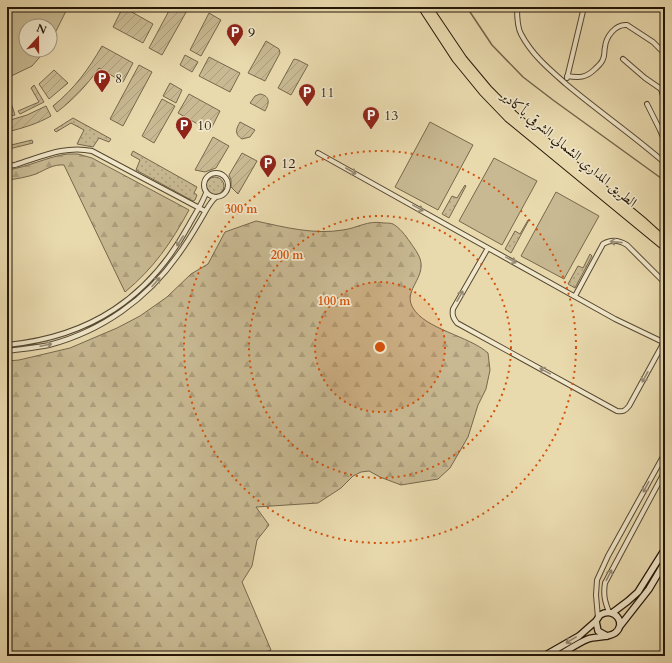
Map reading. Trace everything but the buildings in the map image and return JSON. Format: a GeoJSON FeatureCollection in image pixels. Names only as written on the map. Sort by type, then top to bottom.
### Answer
{"type":"FeatureCollection","features":[{"type":"Feature","properties":{"kind":"highway","name":"الطريق المداري الشمالي الشرقي بأكادير"},"geometry":{"type":"LineString","coordinates":[[422,7],[431,23],[456,59],[483,92],[508,118],[665,247]]}},
{"type":"Feature","properties":{"kind":"highway","name":"الطريق المداري الشمالي الشرقي بأكادير"},"geometry":{"type":"LineString","coordinates":[[428,7],[463,59],[505,107],[665,240]]}},
{"type":"Feature","properties":{"kind":"street"},"geometry":{"type":"LineString","coordinates":[[518,7],[520,32],[540,61],[583,98],[665,163]]}},
{"type":"Feature","properties":{"kind":"street"},"geometry":{"type":"LineString","coordinates":[[565,83],[584,7]]}},
{"type":"Feature","properties":{"kind":"street"},"geometry":{"type":"LineString","coordinates":[[567,76],[583,77],[592,72],[603,60],[605,46],[611,32],[618,26],[627,25],[653,42],[665,54]]}},
{"type":"Feature","properties":{"kind":"street"},"geometry":{"type":"LineString","coordinates":[[622,59],[661,89],[665,102]]}},
{"type":"Feature","properties":{"kind":"street"},"geometry":{"type":"LineString","coordinates":[[661,89],[665,85]]}},
{"type":"Feature","properties":{"kind":"street"},"geometry":{"type":"LineString","coordinates":[[647,104],[665,142]]}},
{"type":"Feature","properties":{"kind":"street"},"geometry":{"type":"LineString","coordinates":[[660,130],[665,128]]}},
{"type":"Feature","properties":{"kind":"street"},"geometry":{"type":"LineString","coordinates":[[7,166],[68,149],[92,151],[205,211]]}},
{"type":"Feature","properties":{"kind":"street"},"geometry":{"type":"LineString","coordinates":[[318,153],[575,296],[665,343],[625,411],[617,411],[457,323],[453,316],[453,308],[488,248]]}},
{"type":"Feature","properties":{"kind":"street"},"geometry":{"type":"LineString","coordinates":[[7,351],[47,345],[62,341],[94,328],[122,312],[147,292],[166,271],[178,255],[210,202],[223,194],[228,185],[226,179],[222,174],[214,172],[206,177],[203,184],[206,193],[216,197]]}},
{"type":"Feature","properties":{"kind":"street"},"geometry":{"type":"LineString","coordinates":[[7,345],[55,337],[72,331],[100,318],[132,297],[150,280],[182,239],[206,193]]}},
{"type":"Feature","properties":{"kind":"street"},"geometry":{"type":"LineString","coordinates":[[575,296],[603,244],[607,241],[620,241],[627,245],[665,284]]}},
{"type":"Feature","properties":{"kind":"street"},"geometry":{"type":"LineString","coordinates":[[607,636],[598,631],[596,595],[597,580],[608,556],[665,453]]}},
{"type":"Feature","properties":{"kind":"street"},"geometry":{"type":"LineString","coordinates":[[620,626],[618,617],[611,612],[604,598],[605,583],[665,471]]}},
{"type":"Feature","properties":{"kind":"street"},"geometry":{"type":"LineString","coordinates":[[544,656],[579,636],[604,613],[611,612],[628,601],[638,592],[665,549]]}},
{"type":"Feature","properties":{"kind":"street"},"geometry":{"type":"LineString","coordinates":[[558,656],[586,640],[610,636],[616,632],[649,590],[665,562]]}},
{"type":"Feature","properties":{"kind":"green space"},"geometry":{"type":"Polygon","coordinates":[[[7,7],[68,7],[58,27],[58,18],[18,18],[18,58],[39,58],[32,66],[7,78],[7,7]]]}},
{"type":"Feature","properties":{"kind":"green space"},"geometry":{"type":"Polygon","coordinates":[[[123,7],[132,7],[130,11],[153,24],[143,43],[113,27],[123,7]]]}},
{"type":"Feature","properties":{"kind":"green space"},"geometry":{"type":"Polygon","coordinates":[[[171,7],[189,7],[162,55],[149,48],[171,7]]]}},
{"type":"Feature","properties":{"kind":"green space"},"geometry":{"type":"Polygon","coordinates":[[[209,13],[221,20],[201,56],[190,50],[209,13]]]}},
{"type":"Feature","properties":{"kind":"green space"},"geometry":{"type":"Polygon","coordinates":[[[266,41],[279,49],[280,53],[265,81],[248,73],[266,41]]]}},
{"type":"Feature","properties":{"kind":"green space"},"geometry":{"type":"Polygon","coordinates":[[[102,46],[133,63],[123,82],[99,68],[80,92],[57,112],[53,106],[80,78],[92,63],[102,46]]]}},
{"type":"Feature","properties":{"kind":"green space"},"geometry":{"type":"Polygon","coordinates":[[[185,55],[198,62],[192,72],[180,65],[185,55]]]}},
{"type":"Feature","properties":{"kind":"green space"},"geometry":{"type":"Polygon","coordinates":[[[209,57],[240,73],[230,92],[199,76],[209,57]]]}},
{"type":"Feature","properties":{"kind":"green space"},"geometry":{"type":"Polygon","coordinates":[[[294,59],[308,65],[291,95],[278,88],[294,59]]]}},
{"type":"Feature","properties":{"kind":"green space"},"geometry":{"type":"Polygon","coordinates":[[[139,65],[152,72],[123,126],[110,119],[139,65]]]}},
{"type":"Feature","properties":{"kind":"green space"},"geometry":{"type":"Polygon","coordinates":[[[54,70],[68,83],[49,99],[39,84],[54,70]]]}},
{"type":"Feature","properties":{"kind":"green space"},"geometry":{"type":"Polygon","coordinates":[[[170,83],[182,90],[176,103],[163,96],[170,83]]]}},
{"type":"Feature","properties":{"kind":"green space"},"geometry":{"type":"Polygon","coordinates":[[[34,85],[44,102],[20,114],[18,111],[39,102],[31,88],[34,85]]]}},
{"type":"Feature","properties":{"kind":"green space"},"geometry":{"type":"Polygon","coordinates":[[[189,94],[220,111],[210,131],[178,113],[189,94]]]}},
{"type":"Feature","properties":{"kind":"green space"},"geometry":{"type":"Polygon","coordinates":[[[260,94],[264,95],[268,101],[265,111],[250,103],[255,96],[260,94]]]}},
{"type":"Feature","properties":{"kind":"green space"},"geometry":{"type":"Polygon","coordinates":[[[9,97],[15,115],[7,117],[7,98],[9,97]]]}},
{"type":"Feature","properties":{"kind":"green space"},"geometry":{"type":"Polygon","coordinates":[[[162,99],[175,106],[154,143],[142,136],[162,99]]]}},
{"type":"Feature","properties":{"kind":"green space"},"geometry":{"type":"Polygon","coordinates":[[[46,106],[51,116],[30,126],[7,132],[7,121],[27,115],[46,106]]]}},
{"type":"Feature","properties":{"kind":"green space"},"geometry":{"type":"Polygon","coordinates":[[[73,118],[111,139],[109,142],[99,138],[93,147],[77,144],[84,130],[71,123],[56,132],[54,130],[73,118]]]}},
{"type":"Feature","properties":{"kind":"green space"},"geometry":{"type":"Polygon","coordinates":[[[240,122],[255,130],[250,137],[242,139],[238,135],[237,129],[240,122]]]}},
{"type":"Feature","properties":{"kind":"green space"},"geometry":{"type":"Polygon","coordinates":[[[430,122],[473,145],[438,210],[395,187],[430,122]]]}},
{"type":"Feature","properties":{"kind":"green space"},"geometry":{"type":"Polygon","coordinates":[[[213,137],[229,146],[216,168],[205,172],[195,170],[213,137]]]}},
{"type":"Feature","properties":{"kind":"green space"},"geometry":{"type":"Polygon","coordinates":[[[32,140],[33,143],[9,149],[11,161],[7,161],[7,146],[32,140]]]}},
{"type":"Feature","properties":{"kind":"green space"},"geometry":{"type":"Polygon","coordinates":[[[133,151],[197,187],[194,193],[197,195],[195,200],[193,201],[136,170],[140,160],[131,155],[133,151]]]}},
{"type":"Feature","properties":{"kind":"green space"},"geometry":{"type":"Polygon","coordinates":[[[242,153],[257,161],[238,194],[231,187],[229,175],[242,153]]]}},
{"type":"Feature","properties":{"kind":"green space"},"geometry":{"type":"Polygon","coordinates":[[[67,154],[78,154],[92,158],[189,210],[161,254],[145,274],[125,292],[64,165],[53,166],[36,174],[7,180],[7,170],[67,154]]]}},
{"type":"Feature","properties":{"kind":"green space"},"geometry":{"type":"Polygon","coordinates":[[[494,158],[537,181],[502,245],[459,221],[494,158]]]}},
{"type":"Feature","properties":{"kind":"green space"},"geometry":{"type":"Polygon","coordinates":[[[215,177],[221,180],[224,186],[221,192],[215,195],[209,192],[206,186],[209,180],[215,177]]]}},
{"type":"Feature","properties":{"kind":"green space"},"geometry":{"type":"Polygon","coordinates":[[[465,185],[466,186],[449,218],[442,214],[452,196],[457,198],[465,185]]]}},
{"type":"Feature","properties":{"kind":"green space"},"geometry":{"type":"Polygon","coordinates":[[[556,192],[599,216],[564,279],[521,256],[556,192]]]}},
{"type":"Feature","properties":{"kind":"green space"},"geometry":{"type":"Polygon","coordinates":[[[528,220],[511,253],[505,249],[515,231],[520,234],[528,220]]]}},
{"type":"Feature","properties":{"kind":"green space"},"geometry":{"type":"Polygon","coordinates":[[[256,221],[288,228],[321,232],[343,230],[368,223],[378,222],[392,224],[400,229],[417,252],[421,263],[421,269],[410,297],[413,308],[427,322],[480,347],[488,353],[490,370],[486,389],[478,405],[468,437],[450,468],[438,479],[401,485],[369,471],[361,472],[353,476],[341,488],[318,503],[256,507],[269,525],[257,540],[252,566],[242,582],[271,650],[256,656],[7,656],[7,361],[19,360],[70,348],[117,328],[140,316],[167,297],[191,274],[208,264],[225,232],[256,221]]]}},
{"type":"Feature","properties":{"kind":"green space"},"geometry":{"type":"Polygon","coordinates":[[[590,254],[592,256],[575,288],[568,284],[578,266],[583,268],[590,254]]]}},
{"type":"Feature","properties":{"kind":"waterway"},"geometry":{"type":"LineString","coordinates":[[468,7],[492,45],[523,77],[665,181]]}},
{"type":"Feature","properties":{"kind":"place","name":"9"},"geometry":{"type":"Point","coordinates":[235,47]}},
{"type":"Feature","properties":{"kind":"place","name":"8"},"geometry":{"type":"Point","coordinates":[102,93]}},
{"type":"Feature","properties":{"kind":"place","name":"11"},"geometry":{"type":"Point","coordinates":[307,107]}},
{"type":"Feature","properties":{"kind":"place","name":"13"},"geometry":{"type":"Point","coordinates":[371,130]}},
{"type":"Feature","properties":{"kind":"place","name":"10"},"geometry":{"type":"Point","coordinates":[184,140]}},
{"type":"Feature","properties":{"kind":"place","name":"12"},"geometry":{"type":"Point","coordinates":[268,178]}}]}
